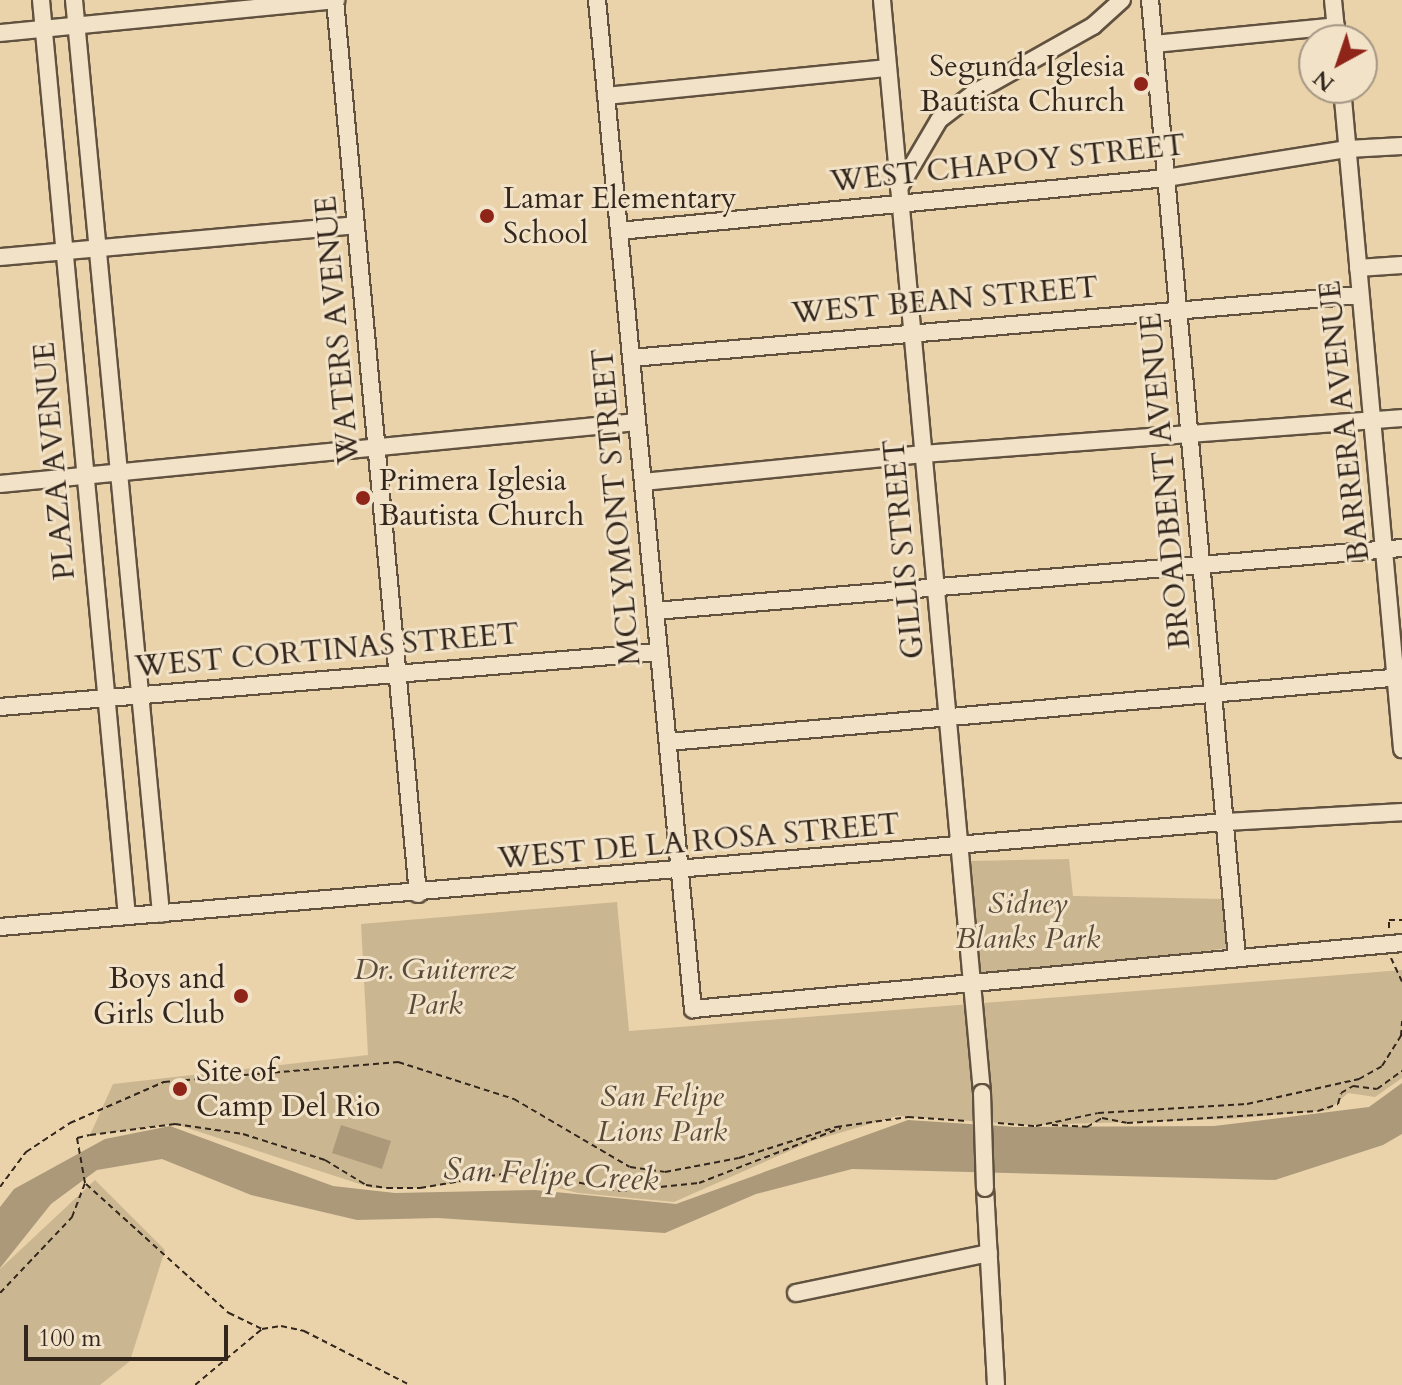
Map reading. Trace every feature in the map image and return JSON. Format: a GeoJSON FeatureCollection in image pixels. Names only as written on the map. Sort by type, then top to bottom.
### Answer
{"type":"FeatureCollection","features":[{"type":"Feature","properties":{"kind":"street","name":"PLAZA AVENUE"},"geometry":{"type":"LineString","coordinates":[[41,0],[127,916]]}},
{"type":"Feature","properties":{"kind":"street","name":"PLAZA AVENUE"},"geometry":{"type":"LineString","coordinates":[[74,0],[161,914]]}},
{"type":"Feature","properties":{"kind":"street"},"geometry":{"type":"LineString","coordinates":[[0,33],[336,0]]}},
{"type":"Feature","properties":{"kind":"street","name":"WATERS AVENUE"},"geometry":{"type":"LineString","coordinates":[[336,0],[418,894]]}},
{"type":"Feature","properties":{"kind":"street","name":"MCLYMONT STREET"},"geometry":{"type":"LineString","coordinates":[[597,0],[693,1009],[972,983]]}},
{"type":"Feature","properties":{"kind":"street","name":"GILLIS STREET"},"geometry":{"type":"LineString","coordinates":[[882,0],[982,1093],[996,1385]]}},
{"type":"Feature","properties":{"kind":"street"},"geometry":{"type":"LineString","coordinates":[[900,195],[939,120],[974,93],[1093,26],[1122,0]]}},
{"type":"Feature","properties":{"kind":"street","name":"BROADBENT AVENUE"},"geometry":{"type":"LineString","coordinates":[[1150,0],[1237,958]]}},
{"type":"Feature","properties":{"kind":"street"},"geometry":{"type":"LineString","coordinates":[[1333,0],[1335,24]]}},
{"type":"Feature","properties":{"kind":"street"},"geometry":{"type":"LineString","coordinates":[[1154,44],[1298,35]]}},
{"type":"Feature","properties":{"kind":"street"},"geometry":{"type":"LineString","coordinates":[[606,96],[888,68]]}},
{"type":"Feature","properties":{"kind":"street","name":"BARRERA AVENUE"},"geometry":{"type":"LineString","coordinates":[[1344,104],[1373,422],[1395,549],[1402,749]]}},
{"type":"Feature","properties":{"kind":"street","name":"WEST CHAPOY STREET"},"geometry":{"type":"LineString","coordinates":[[619,231],[900,195],[1166,178],[1348,149],[1402,146]]}},
{"type":"Feature","properties":{"kind":"street"},"geometry":{"type":"LineString","coordinates":[[0,257],[356,225]]}},
{"type":"Feature","properties":{"kind":"street"},"geometry":{"type":"LineString","coordinates":[[1358,268],[1402,265]]}},
{"type":"Feature","properties":{"kind":"street","name":"WEST BEAN STREET"},"geometry":{"type":"LineString","coordinates":[[631,358],[1360,295]]}},
{"type":"Feature","properties":{"kind":"street"},"geometry":{"type":"LineString","coordinates":[[643,482],[924,454],[1190,438],[1402,418]]}},
{"type":"Feature","properties":{"kind":"street"},"geometry":{"type":"LineString","coordinates":[[0,484],[637,422]]}},
{"type":"Feature","properties":{"kind":"street"},"geometry":{"type":"LineString","coordinates":[[655,611],[935,584],[1202,569],[1395,549]]}},
{"type":"Feature","properties":{"kind":"street","name":"WEST CORTINAS STREET"},"geometry":{"type":"LineString","coordinates":[[0,707],[397,670],[659,652]]}},
{"type":"Feature","properties":{"kind":"street"},"geometry":{"type":"LineString","coordinates":[[668,742],[1399,678]]}},
{"type":"Feature","properties":{"kind":"street","name":"WEST DE LA ROSA STREET"},"geometry":{"type":"LineString","coordinates":[[0,927],[960,848],[1225,822],[1402,812]]}},
{"type":"Feature","properties":{"kind":"street"},"geometry":{"type":"LineString","coordinates":[[972,983],[1402,943]]}},
{"type":"Feature","properties":{"kind":"street"},"geometry":{"type":"LineString","coordinates":[[796,1293],[989,1253]]}},
{"type":"Feature","properties":{"kind":"path"},"geometry":{"type":"LineString","coordinates":[[993,1123],[1048,1125],[1098,1113],[1247,1104],[1359,1079],[1382,1066],[1401,1036],[1402,1021]]}},
{"type":"Feature","properties":{"kind":"path"},"geometry":{"type":"LineString","coordinates":[[0,1187],[26,1152],[70,1123],[164,1082],[398,1062],[514,1099],[630,1167],[665,1172],[739,1158],[849,1125],[908,1117],[979,1122]]}},
{"type":"Feature","properties":{"kind":"path"},"geometry":{"type":"LineString","coordinates":[[1004,1123],[1087,1127],[1102,1118],[1127,1123],[1318,1111],[1338,1104],[1341,1093],[1353,1086],[1377,1089],[1402,1071]]}},
{"type":"Feature","properties":{"kind":"path"},"geometry":{"type":"LineString","coordinates":[[0,1293],[72,1217],[85,1183],[77,1138],[175,1124],[243,1134],[290,1148],[325,1160],[366,1185],[420,1188],[520,1171],[621,1191],[699,1183],[849,1125]]}},
{"type":"Feature","properties":{"kind":"path"},"geometry":{"type":"LineString","coordinates":[[85,1183],[229,1313],[262,1329]]}},
{"type":"Feature","properties":{"kind":"path"},"geometry":{"type":"LineString","coordinates":[[195,1385],[262,1329],[281,1326],[304,1331],[410,1385]]}},
{"type":"Feature","properties":{"kind":"green space","name":"Sidney Blanks Park"},"geometry":{"type":"Polygon","coordinates":[[[1069,859],[1073,896],[1225,899],[1227,948],[981,982],[971,861],[1069,859]]]}},
{"type":"Feature","properties":{"kind":"green space","name":"San Felipe Lions Park"},"geometry":{"type":"Polygon","coordinates":[[[617,902],[629,1031],[1402,970],[1402,1078],[1375,1097],[1348,1093],[1329,1110],[1229,1119],[1030,1125],[897,1116],[812,1141],[674,1202],[578,1193],[507,1176],[420,1188],[372,1188],[175,1124],[90,1135],[113,1084],[368,1055],[361,924],[617,902]]]}},
{"type":"Feature","properties":{"kind":"green space"},"geometry":{"type":"Polygon","coordinates":[[[95,1180],[165,1250],[130,1361],[100,1385],[0,1385],[0,1269],[95,1180]]]}},
{"type":"Feature","properties":{"kind":"shaded area"},"geometry":{"type":"Polygon","coordinates":[[[1402,1083],[1402,1134],[1383,1145],[1275,1180],[852,1169],[756,1194],[665,1233],[438,1218],[357,1220],[251,1195],[162,1159],[97,1170],[51,1204],[0,1268],[0,1207],[14,1189],[105,1139],[170,1126],[333,1186],[395,1193],[535,1190],[676,1204],[908,1120],[1015,1127],[1214,1126],[1369,1107],[1402,1083]]]}},
{"type":"Feature","properties":{"kind":"shaded area"},"geometry":{"type":"Polygon","coordinates":[[[341,1125],[391,1141],[382,1169],[332,1153],[341,1125]]]}},
{"type":"Feature","properties":{"kind":"place","name":"Segunda Iglesia Bautista Church"},"geometry":{"type":"Point","coordinates":[1141,84]}},
{"type":"Feature","properties":{"kind":"place","name":"Lamar Elementary School"},"geometry":{"type":"Point","coordinates":[487,216]}},
{"type":"Feature","properties":{"kind":"place","name":"Primera Iglesia Bautista Church"},"geometry":{"type":"Point","coordinates":[363,498]}},
{"type":"Feature","properties":{"kind":"place","name":"Boys and Girls Club"},"geometry":{"type":"Point","coordinates":[241,996]}},
{"type":"Feature","properties":{"kind":"place","name":"Site of Camp Del Rio"},"geometry":{"type":"Point","coordinates":[180,1089]}},
{"type":"Feature","properties":{"kind":"park label","name":"Dr. Guiterrez Park"},"geometry":{"type":"Point","coordinates":[435,987]}},
{"type":"Feature","properties":{"kind":"water label","name":"San Felipe Creek"},"geometry":{"type":"Point","coordinates":[551,1175]}}]}
